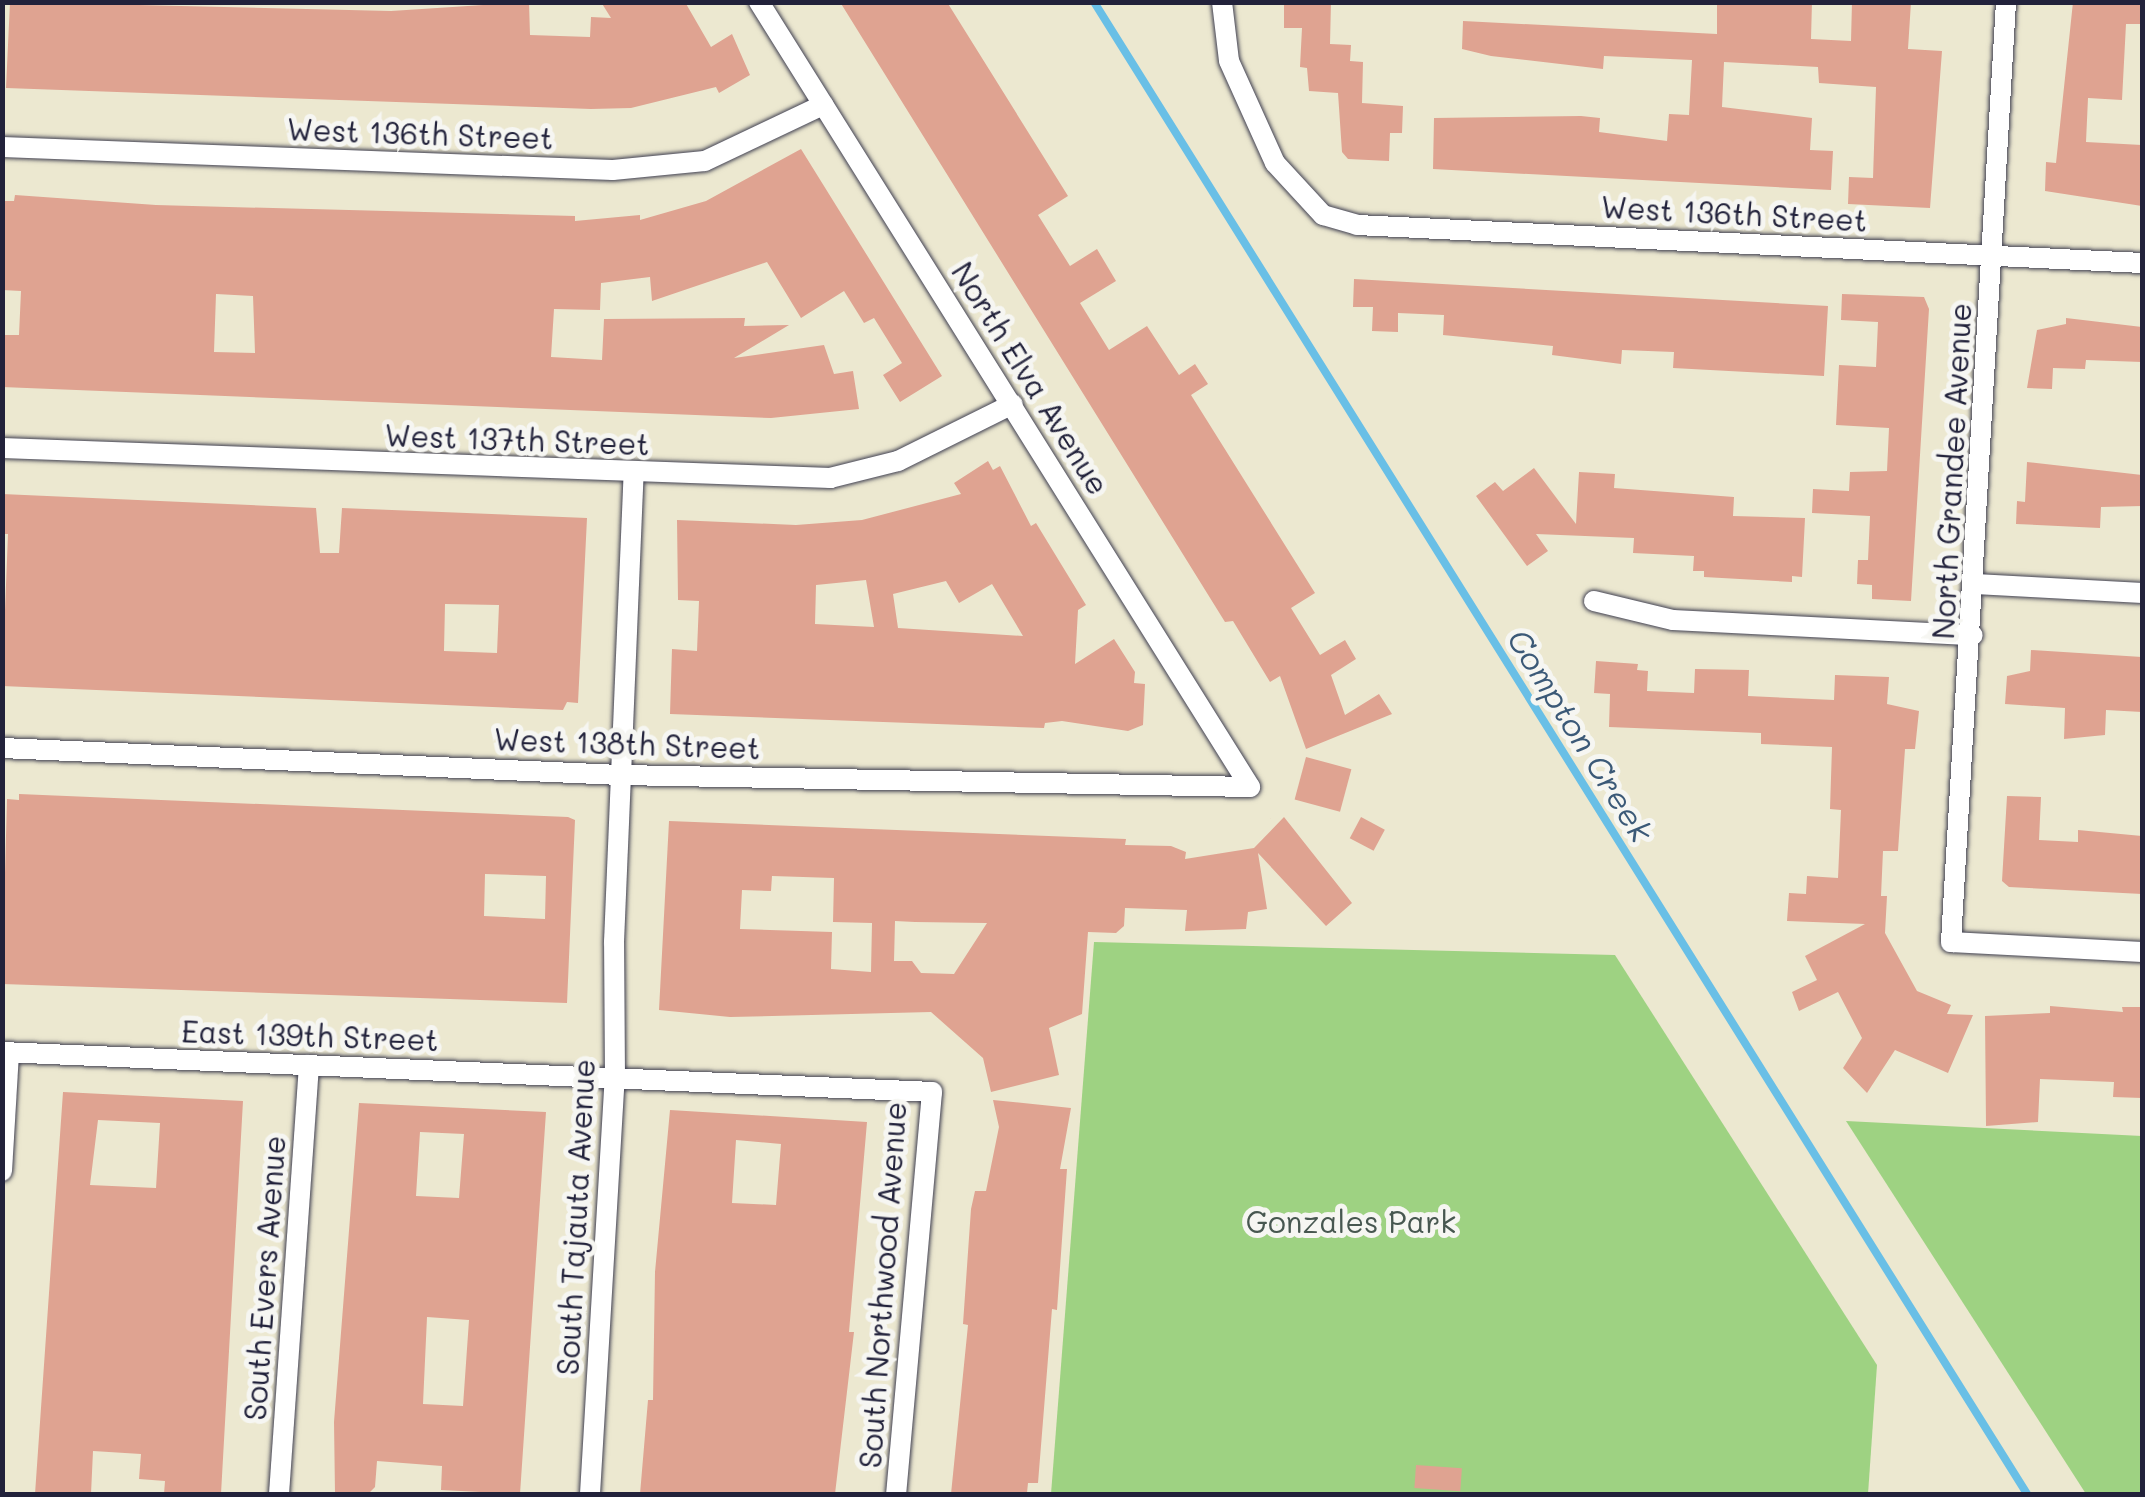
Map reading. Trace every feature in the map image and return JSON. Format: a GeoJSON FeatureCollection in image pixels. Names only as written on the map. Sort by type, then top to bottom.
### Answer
{"type":"FeatureCollection","features":[{"type":"Feature","properties":{"kind":"street","name":"North Elva Avenue"},"geometry":{"type":"LineString","coordinates":[[759,2],[1250,787]]}},
{"type":"Feature","properties":{"kind":"street","name":"West 136th Street"},"geometry":{"type":"LineString","coordinates":[[1222,2],[1230,61],[1275,164],[1323,215],[1357,225],[2142,263]]}},
{"type":"Feature","properties":{"kind":"street","name":"North Grandee Avenue"},"geometry":{"type":"LineString","coordinates":[[2006,2],[1976,584],[1952,942],[2142,952]]}},
{"type":"Feature","properties":{"kind":"street","name":"West 136th Street"},"geometry":{"type":"LineString","coordinates":[[2,148],[613,170],[705,161],[823,105]]}},
{"type":"Feature","properties":{"kind":"street","name":"West 137th Street"},"geometry":{"type":"LineString","coordinates":[[2,448],[634,474],[830,478],[898,460],[1013,404]]}},
{"type":"Feature","properties":{"kind":"street","name":"South Tajauta Avenue"},"geometry":{"type":"LineString","coordinates":[[590,1494],[615,1077],[614,942],[634,474]]}},
{"type":"Feature","properties":{"kind":"street"},"geometry":{"type":"LineString","coordinates":[[1976,584],[2142,593]]}},
{"type":"Feature","properties":{"kind":"street"},"geometry":{"type":"LineString","coordinates":[[1594,601],[1673,620],[1973,635]]}},
{"type":"Feature","properties":{"kind":"street","name":"West 138th Street"},"geometry":{"type":"LineString","coordinates":[[2,748],[620,775],[1250,787]]}},
{"type":"Feature","properties":{"kind":"street"},"geometry":{"type":"LineString","coordinates":[[2,1171],[6,1052]]}},
{"type":"Feature","properties":{"kind":"street","name":"East 139th Street"},"geometry":{"type":"LineString","coordinates":[[6,1052],[615,1077]]}},
{"type":"Feature","properties":{"kind":"street","name":"South Evers Avenue"},"geometry":{"type":"LineString","coordinates":[[279,1494],[310,1066]]}},
{"type":"Feature","properties":{"kind":"street","name":"South Northwood Avenue"},"geometry":{"type":"LineString","coordinates":[[615,1077],[932,1092],[896,1494]]}},
{"type":"Feature","properties":{"kind":"green space","name":"Gonzales Park"},"geometry":{"type":"Polygon","coordinates":[[[1094,942],[1615,955],[1877,1365],[1868,1494],[1051,1494],[1094,942]]]}},
{"type":"Feature","properties":{"kind":"green space"},"geometry":{"type":"Polygon","coordinates":[[[1846,1121],[2142,1136],[2142,1494],[2086,1494],[1846,1121]]]}},
{"type":"Feature","properties":{"kind":"building"},"geometry":{"type":"Polygon","coordinates":[[[10,2],[391,11],[529,2],[530,35],[590,37],[591,17],[611,18],[601,2],[685,2],[711,47],[732,34],[750,75],[719,93],[716,87],[631,108],[591,109],[6,88],[10,2]]]}},
{"type":"Feature","properties":{"kind":"building"},"geometry":{"type":"Polygon","coordinates":[[[840,2],[947,2],[1068,196],[1038,215],[1070,266],[1097,249],[1116,281],[1080,303],[1109,350],[1147,326],[1179,375],[1195,364],[1208,384],[1191,395],[1315,593],[1291,608],[1320,655],[1345,640],[1356,659],[1331,675],[1345,715],[1379,694],[1392,714],[1306,749],[1280,676],[1270,682],[1233,621],[1225,622],[840,2]]]}},
{"type":"Feature","properties":{"kind":"building"},"geometry":{"type":"Polygon","coordinates":[[[1284,2],[1331,2],[1330,44],[1351,45],[1350,61],[1363,62],[1362,103],[1403,106],[1402,133],[1390,133],[1389,161],[1348,159],[1342,152],[1338,93],[1309,91],[1307,68],[1300,67],[1302,28],[1284,28],[1284,2]]]}},
{"type":"Feature","properties":{"kind":"building"},"geometry":{"type":"Polygon","coordinates":[[[1717,2],[1812,2],[1811,39],[1851,41],[1852,2],[1911,2],[1908,49],[1942,51],[1930,208],[1848,204],[1849,177],[1873,178],[1876,87],[1819,83],[1818,67],[1724,62],[1722,107],[1812,118],[1810,150],[1833,151],[1831,190],[1433,169],[1434,118],[1581,116],[1600,118],[1599,132],[1667,141],[1669,114],[1689,115],[1692,60],[1604,56],[1603,69],[1491,56],[1462,49],[1463,21],[1717,34],[1717,2]]]}},
{"type":"Feature","properties":{"kind":"building"},"geometry":{"type":"Polygon","coordinates":[[[2073,2],[2141,2],[2140,24],[2126,24],[2122,100],[2088,98],[2086,142],[2142,145],[2142,206],[2045,191],[2046,162],[2056,163],[2073,2]]]}},
{"type":"Feature","properties":{"kind":"building"},"geometry":{"type":"Polygon","coordinates":[[[801,149],[942,376],[900,402],[883,375],[902,363],[874,318],[864,323],[844,291],[801,318],[767,262],[652,301],[650,277],[601,283],[600,310],[554,309],[551,357],[602,360],[604,319],[745,318],[744,326],[789,325],[734,358],[824,345],[834,374],[853,371],[859,409],[771,418],[2,387],[2,335],[19,335],[21,291],[2,290],[4,201],[14,201],[15,195],[156,205],[575,216],[575,221],[640,215],[640,220],[706,201],[801,149]],[[216,294],[214,352],[255,353],[253,296],[216,294]]]}},
{"type":"Feature","properties":{"kind":"building"},"geometry":{"type":"Polygon","coordinates":[[[1354,279],[1828,306],[1824,376],[1673,368],[1674,352],[1622,350],[1621,364],[1552,355],[1553,346],[1443,335],[1444,315],[1398,313],[1398,332],[1372,331],[1373,307],[1353,307],[1354,279]]]}},
{"type":"Feature","properties":{"kind":"building"},"geometry":{"type":"Polygon","coordinates":[[[1842,294],[1924,297],[1929,309],[1911,601],[1872,599],[1872,585],[1857,584],[1858,560],[1868,560],[1870,516],[1812,513],[1813,489],[1849,491],[1850,472],[1887,471],[1889,428],[1836,425],[1839,365],[1876,367],[1878,322],[1841,320],[1842,294]]]}},
{"type":"Feature","properties":{"kind":"building"},"geometry":{"type":"Polygon","coordinates":[[[2066,318],[2142,327],[2142,362],[2086,360],[2085,369],[2053,368],[2052,389],[2027,388],[2037,330],[2066,324],[2066,318]]]}},
{"type":"Feature","properties":{"kind":"building"},"geometry":{"type":"Polygon","coordinates":[[[988,461],[993,470],[1000,466],[1031,526],[1036,523],[1086,605],[1078,610],[1075,664],[1114,639],[1135,672],[1134,683],[1145,684],[1143,725],[1128,731],[1062,721],[1045,723],[1044,728],[670,714],[672,649],[697,651],[699,601],[678,600],[677,520],[796,525],[862,520],[961,494],[954,483],[988,461]],[[866,580],[816,585],[815,624],[874,627],[866,580]],[[946,581],[893,594],[898,628],[1023,636],[992,584],[959,603],[946,581]]]}},
{"type":"Feature","properties":{"kind":"building"},"geometry":{"type":"Polygon","coordinates":[[[2027,462],[2142,475],[2142,506],[2101,507],[2100,528],[2016,524],[2017,501],[2025,502],[2027,462]]]}},
{"type":"Feature","properties":{"kind":"building"},"geometry":{"type":"Polygon","coordinates":[[[1534,468],[1576,524],[1579,472],[1615,474],[1614,488],[1734,497],[1733,516],[1805,518],[1802,577],[1792,576],[1792,582],[1704,577],[1704,571],[1693,571],[1694,556],[1633,553],[1634,538],[1536,534],[1548,551],[1527,566],[1476,496],[1495,482],[1503,491],[1534,468]]]}},
{"type":"Feature","properties":{"kind":"building"},"geometry":{"type":"Polygon","coordinates":[[[2,494],[316,508],[320,553],[339,553],[342,508],[587,518],[578,703],[567,702],[563,710],[2,686],[8,534],[2,534],[2,494]],[[445,604],[444,651],[497,653],[499,605],[445,604]]]}},
{"type":"Feature","properties":{"kind":"building"},"geometry":{"type":"Polygon","coordinates":[[[2031,650],[2142,657],[2142,712],[2106,710],[2105,735],[2064,739],[2065,708],[2005,704],[2007,676],[2030,671],[2031,650]]]}},
{"type":"Feature","properties":{"kind":"building"},"geometry":{"type":"Polygon","coordinates":[[[1596,661],[1638,664],[1637,670],[1648,671],[1647,691],[1694,693],[1695,669],[1749,670],[1748,696],[1834,700],[1835,675],[1889,677],[1887,704],[1919,711],[1915,749],[1905,749],[1898,851],[1883,851],[1881,896],[1887,896],[1885,933],[1917,991],[1951,1005],[1947,1014],[1973,1015],[1948,1073],[1895,1050],[1867,1093],[1843,1068],[1862,1038],[1838,992],[1799,1011],[1792,992],[1817,980],[1805,956],[1865,924],[1787,921],[1789,893],[1806,894],[1807,876],[1838,878],[1841,810],[1830,809],[1832,747],[1761,744],[1761,733],[1609,727],[1610,694],[1594,693],[1596,661]]]}},
{"type":"Feature","properties":{"kind":"building"},"geometry":{"type":"Polygon","coordinates":[[[1306,757],[1351,769],[1340,812],[1295,800],[1306,757]]]}},
{"type":"Feature","properties":{"kind":"building"},"geometry":{"type":"Polygon","coordinates":[[[19,794],[568,817],[575,820],[567,1003],[2,984],[7,799],[19,800],[19,794]],[[485,874],[484,916],[545,919],[546,876],[485,874]]]}},
{"type":"Feature","properties":{"kind":"building"},"geometry":{"type":"Polygon","coordinates":[[[2007,796],[2041,797],[2039,840],[2078,842],[2078,830],[2142,836],[2142,894],[2009,887],[2002,881],[2007,796]]]}},
{"type":"Feature","properties":{"kind":"building"},"geometry":{"type":"Polygon","coordinates":[[[1284,817],[1352,903],[1326,926],[1258,853],[1267,909],[1248,912],[1246,929],[1185,931],[1187,910],[1125,908],[1124,926],[1116,933],[1088,932],[1082,1014],[1049,1028],[1059,1075],[991,1092],[983,1058],[931,1012],[730,1017],[659,1010],[669,821],[1126,839],[1125,845],[1171,846],[1186,852],[1185,859],[1254,848],[1284,817]],[[772,876],[771,891],[742,890],[740,929],[832,932],[831,969],[871,972],[872,923],[833,922],[834,878],[772,876]],[[895,921],[894,961],[912,961],[921,973],[954,974],[987,923],[915,922],[895,921]]]}},
{"type":"Feature","properties":{"kind":"building"},"geometry":{"type":"Polygon","coordinates":[[[1361,817],[1385,830],[1374,851],[1350,838],[1361,817]]]}},
{"type":"Feature","properties":{"kind":"building"},"geometry":{"type":"Polygon","coordinates":[[[2050,1006],[2123,1012],[2122,1007],[2142,1007],[2142,1098],[2113,1097],[2114,1082],[2040,1079],[2038,1122],[1986,1126],[1985,1016],[2050,1013],[2050,1006]]]}},
{"type":"Feature","properties":{"kind":"building"},"geometry":{"type":"Polygon","coordinates":[[[63,1092],[243,1101],[221,1494],[164,1494],[165,1481],[139,1479],[141,1454],[93,1451],[91,1494],[35,1494],[63,1092]],[[98,1120],[90,1185],[156,1188],[160,1123],[98,1120]]]}},
{"type":"Feature","properties":{"kind":"building"},"geometry":{"type":"Polygon","coordinates":[[[993,1100],[1071,1108],[1060,1169],[1067,1169],[1057,1310],[1052,1309],[1038,1483],[1028,1483],[1027,1493],[951,1494],[968,1325],[963,1324],[971,1209],[975,1191],[986,1191],[999,1127],[993,1100]]]}},
{"type":"Feature","properties":{"kind":"building"},"geometry":{"type":"Polygon","coordinates":[[[359,1103],[546,1112],[520,1494],[441,1490],[442,1466],[377,1461],[375,1487],[368,1494],[335,1494],[334,1422],[359,1103]],[[420,1132],[416,1196],[459,1198],[464,1134],[420,1132]],[[427,1317],[423,1404],[463,1406],[469,1320],[427,1317]]]}},
{"type":"Feature","properties":{"kind":"building"},"geometry":{"type":"Polygon","coordinates":[[[670,1110],[867,1122],[849,1332],[854,1332],[835,1494],[640,1494],[648,1400],[653,1400],[655,1272],[670,1110]],[[736,1140],[732,1203],[776,1205],[781,1144],[736,1140]]]}},
{"type":"Feature","properties":{"kind":"building"},"geometry":{"type":"Polygon","coordinates":[[[1416,1465],[1462,1468],[1460,1491],[1414,1488],[1416,1465]]]}},
{"type":"Feature","properties":{"kind":"waterway","name":"Compton Creek"},"geometry":{"type":"LineString","coordinates":[[1094,2],[2027,1494]]}}]}
